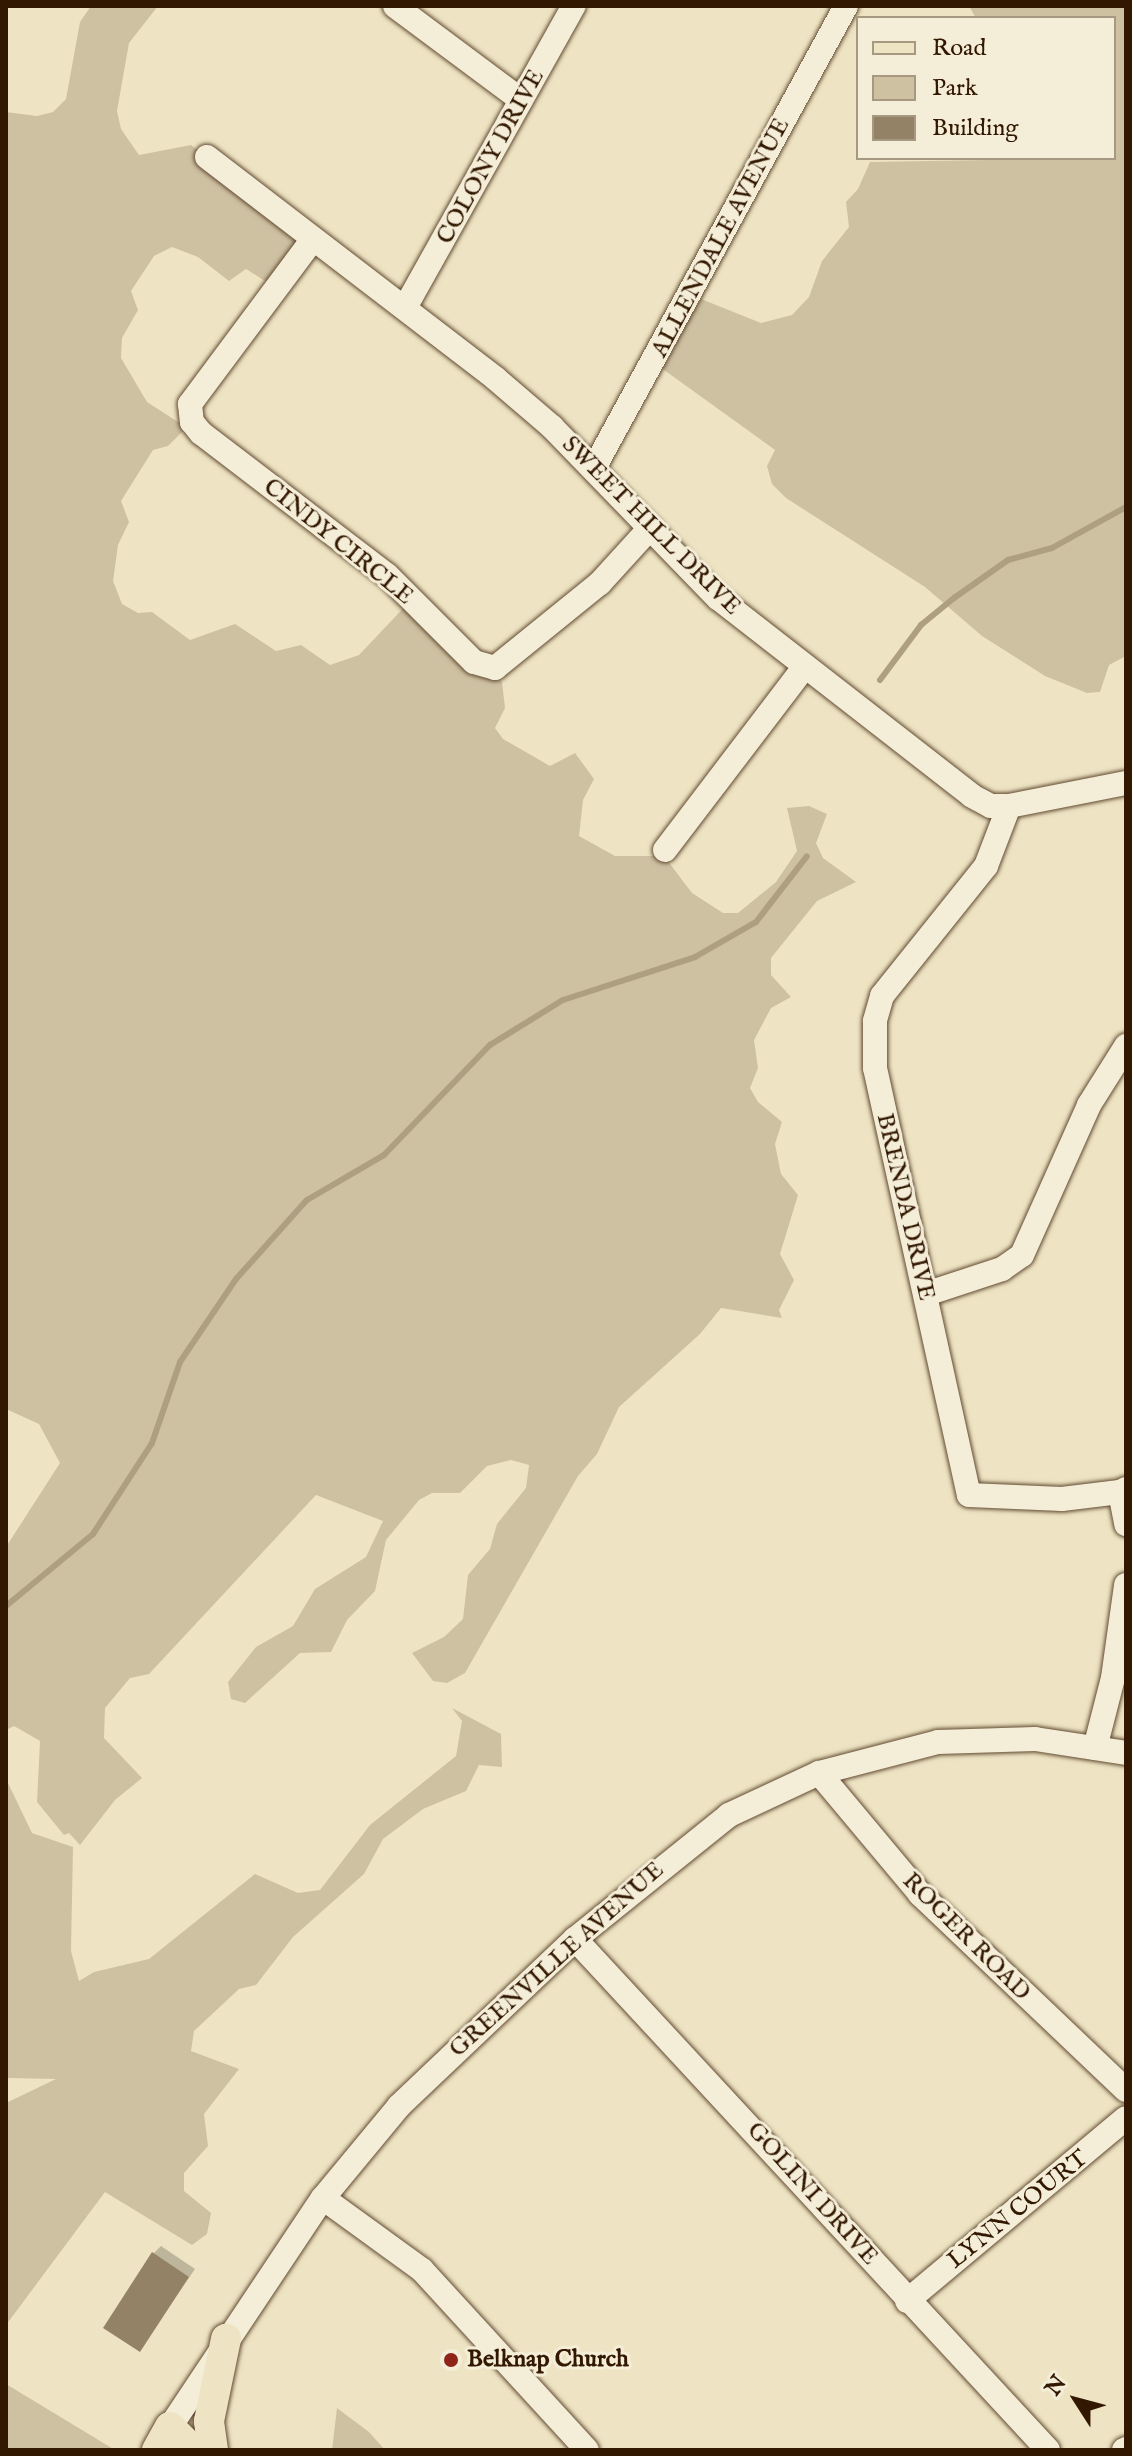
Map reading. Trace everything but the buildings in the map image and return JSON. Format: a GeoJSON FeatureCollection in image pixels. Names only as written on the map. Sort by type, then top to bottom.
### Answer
{"type":"FeatureCollection","features":[{"type":"Feature","properties":{"kind":"main road"},"geometry":{"type":"LineString","coordinates":[[213,2450],[209,2421],[226,2339]]}},
{"type":"Feature","properties":{"kind":"main road"},"geometry":{"type":"LineString","coordinates":[[164,2438],[193,2450]]}},
{"type":"Feature","properties":{"kind":"street"},"geometry":{"type":"LineString","coordinates":[[395,6],[521,100]]}},
{"type":"Feature","properties":{"kind":"street","name":"COLONY DRIVE"},"geometry":{"type":"LineString","coordinates":[[406,306],[574,6]]}},
{"type":"Feature","properties":{"kind":"street","name":"ALLENDALE AVENUE"},"geometry":{"type":"LineString","coordinates":[[594,468],[846,6]]}},
{"type":"Feature","properties":{"kind":"street","name":"SWEET HILL DRIVE"},"geometry":{"type":"LineString","coordinates":[[207,157],[406,306],[594,468],[707,588],[803,669],[972,796],[991,806],[1009,806],[1126,783]]}},
{"type":"Feature","properties":{"kind":"street","name":"CINDY CIRCLE"},"geometry":{"type":"LineString","coordinates":[[313,239],[190,404],[192,422],[201,433],[387,575],[474,662],[495,668],[600,583],[650,528]]}},
{"type":"Feature","properties":{"kind":"street"},"geometry":{"type":"LineString","coordinates":[[665,850],[803,669]]}},
{"type":"Feature","properties":{"kind":"street","name":"BRENDA DRIVE"},"geometry":{"type":"LineString","coordinates":[[1009,806],[986,866],[882,996],[875,1021],[875,1068],[900,1197],[926,1294],[969,1495],[1062,1499],[1123,1490]]}},
{"type":"Feature","properties":{"kind":"street"},"geometry":{"type":"LineString","coordinates":[[926,1294],[1002,1269],[1022,1255],[1089,1105],[1126,1046]]}},
{"type":"Feature","properties":{"kind":"street"},"geometry":{"type":"LineString","coordinates":[[1123,1490],[1126,1524]]}},
{"type":"Feature","properties":{"kind":"street"},"geometry":{"type":"LineString","coordinates":[[1095,1748],[1113,1678],[1126,1585]]}},
{"type":"Feature","properties":{"kind":"street","name":"GREENVILLE AVENUE"},"geometry":{"type":"LineString","coordinates":[[164,2438],[226,2339],[323,2198],[399,2106],[575,1939],[729,1815],[819,1773],[938,1742],[1035,1739],[1126,1753]]}},
{"type":"Feature","properties":{"kind":"street","name":"ROGER ROAD"},"geometry":{"type":"LineString","coordinates":[[819,1773],[920,1894],[1126,2090]]}},
{"type":"Feature","properties":{"kind":"street","name":"GOLINI DRIVE"},"geometry":{"type":"LineString","coordinates":[[575,1939],[1048,2450]]}},
{"type":"Feature","properties":{"kind":"street","name":"LYNN COURT"},"geometry":{"type":"LineString","coordinates":[[907,2301],[1126,2118]]}},
{"type":"Feature","properties":{"kind":"street"},"geometry":{"type":"LineString","coordinates":[[323,2198],[422,2270],[587,2450]]}},
{"type":"Feature","properties":{"kind":"green space"},"geometry":{"type":"Polygon","coordinates":[[[91,6],[158,6],[129,43],[117,111],[121,129],[139,155],[191,145],[319,245],[284,293],[246,269],[229,281],[198,257],[172,247],[154,256],[131,291],[138,310],[122,338],[121,358],[147,402],[178,422],[193,421],[168,446],[153,450],[121,501],[129,522],[118,545],[113,581],[122,604],[138,613],[152,612],[190,640],[235,624],[276,651],[301,645],[330,665],[359,655],[412,599],[502,682],[505,708],[495,728],[503,739],[550,766],[575,753],[594,779],[583,800],[579,836],[615,856],[664,856],[692,893],[723,913],[738,913],[776,882],[797,851],[787,808],[809,806],[827,814],[816,843],[823,858],[856,882],[817,901],[771,958],[771,975],[791,997],[771,1008],[754,1040],[758,1068],[750,1088],[758,1102],[782,1122],[775,1144],[781,1174],[798,1195],[780,1254],[794,1280],[779,1310],[782,1318],[721,1308],[700,1334],[619,1407],[597,1454],[578,1476],[465,1673],[447,1683],[433,1681],[412,1653],[444,1637],[463,1619],[468,1575],[490,1549],[497,1524],[526,1488],[529,1465],[511,1460],[487,1466],[460,1493],[432,1493],[419,1500],[386,1540],[375,1591],[347,1620],[331,1652],[300,1653],[245,1703],[231,1699],[228,1682],[256,1647],[293,1626],[315,1589],[366,1557],[383,1521],[316,1495],[149,1674],[130,1678],[105,1708],[104,1738],[142,1778],[115,1800],[80,1845],[69,1833],[64,1835],[37,1802],[40,1741],[14,1726],[6,1730],[6,1547],[60,1463],[39,1424],[6,1409],[6,112],[37,116],[53,112],[66,99],[80,22],[91,6]]]}},
{"type":"Feature","properties":{"kind":"green space"},"geometry":{"type":"Polygon","coordinates":[[[969,6],[1126,6],[1126,656],[1109,665],[1100,692],[1087,693],[1045,676],[982,636],[925,587],[786,498],[772,484],[767,466],[775,450],[660,367],[701,299],[761,323],[792,315],[809,297],[822,261],[849,227],[846,202],[858,189],[870,162],[1116,160],[1116,16],[975,16],[969,6]]]}},
{"type":"Feature","properties":{"kind":"green space"},"geometry":{"type":"Polygon","coordinates":[[[452,1708],[501,1734],[502,1767],[479,1765],[466,1791],[423,1809],[383,1839],[364,1874],[293,1937],[256,1985],[239,1989],[194,2031],[191,2051],[239,2069],[204,2114],[208,2146],[184,2173],[184,2191],[211,2213],[207,2234],[192,2245],[105,2192],[6,2325],[6,2103],[56,2079],[6,2078],[6,1779],[32,1833],[73,1847],[71,1951],[79,1981],[94,1972],[149,1959],[255,1874],[298,1893],[320,1890],[370,1825],[456,1756],[462,1721],[452,1708]]]}},
{"type":"Feature","properties":{"kind":"green space"},"geometry":{"type":"Polygon","coordinates":[[[6,2384],[115,2450],[6,2450],[6,2384]]]}},
{"type":"Feature","properties":{"kind":"green space"},"geometry":{"type":"Polygon","coordinates":[[[337,2408],[369,2432],[385,2450],[332,2450],[337,2408]]]}},
{"type":"Feature","properties":{"kind":"waterway"},"geometry":{"type":"LineString","coordinates":[[880,680],[921,625],[1008,560],[1052,548],[1126,507]]}},
{"type":"Feature","properties":{"kind":"waterway"},"geometry":{"type":"LineString","coordinates":[[6,1606],[93,1534],[152,1443],[180,1362],[236,1279],[307,1200],[384,1155],[490,1045],[563,1000],[695,957],[756,922],[807,856]]}},
{"type":"Feature","properties":{"kind":"place","name":"Belknap Church"},"geometry":{"type":"Point","coordinates":[451,2360]}}]}
